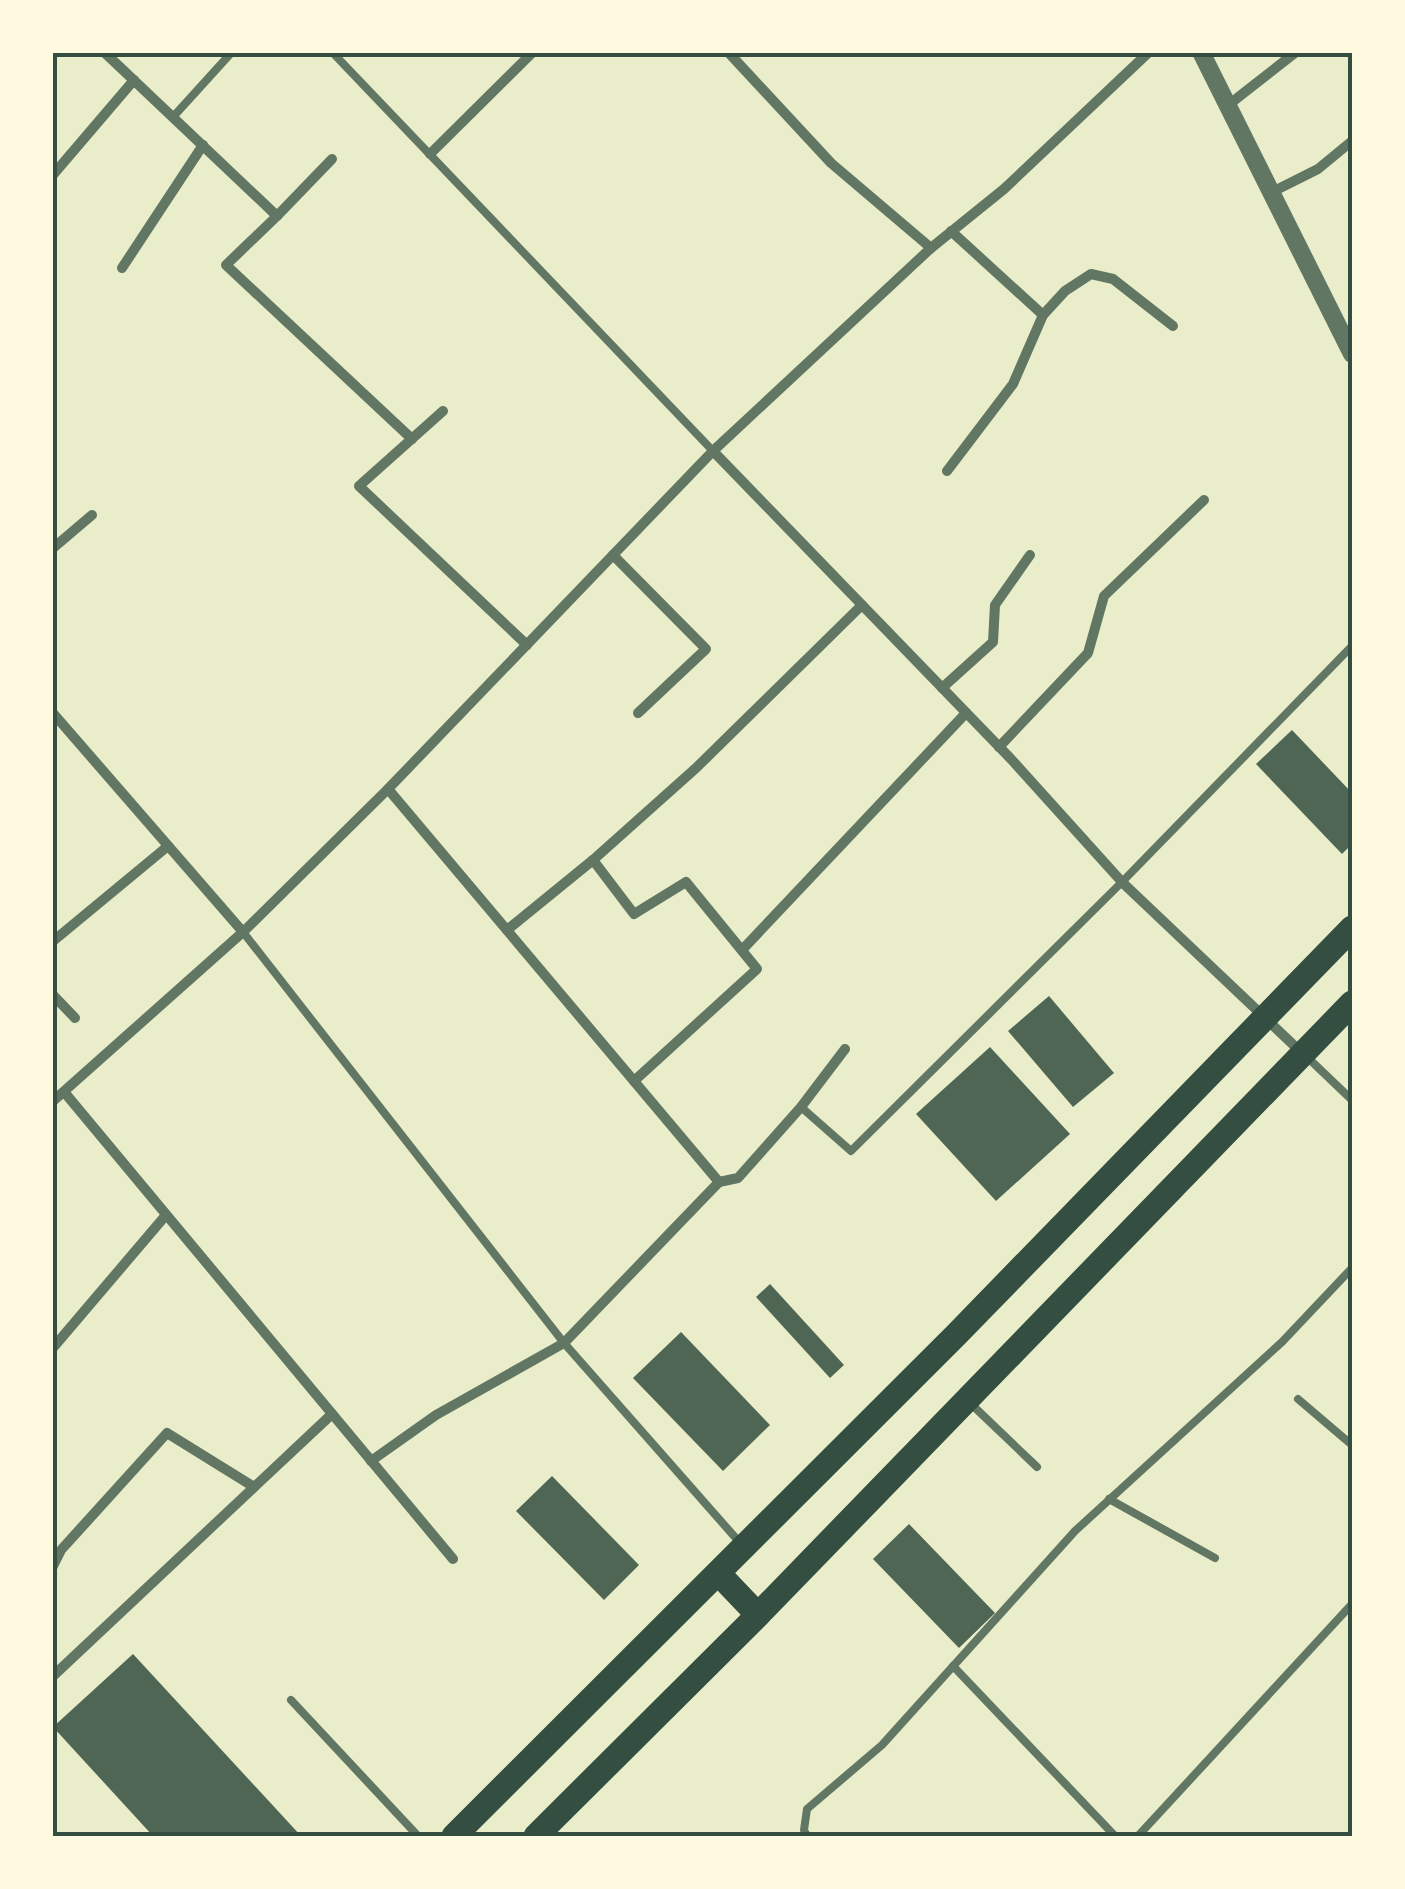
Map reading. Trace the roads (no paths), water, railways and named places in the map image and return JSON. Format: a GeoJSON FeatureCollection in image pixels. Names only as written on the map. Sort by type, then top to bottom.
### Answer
{"type":"FeatureCollection","features":[{"type":"Feature","properties":{"kind":"main road"},"geometry":{"type":"LineString","coordinates":[[454,1836],[1352,928]]}},
{"type":"Feature","properties":{"kind":"main road"},"geometry":{"type":"LineString","coordinates":[[536,1836],[758,1615],[1352,1003]]}},
{"type":"Feature","properties":{"kind":"main road"},"geometry":{"type":"LineString","coordinates":[[718,1573],[758,1615]]}},
{"type":"Feature","properties":{"kind":"street"},"geometry":{"type":"LineString","coordinates":[[430,154],[533,52]]}},
{"type":"Feature","properties":{"kind":"street"},"geometry":{"type":"LineString","coordinates":[[52,1102],[242,932],[388,789],[712,451],[930,248],[1004,189],[1149,52]]}},
{"type":"Feature","properties":{"kind":"street"},"geometry":{"type":"LineString","coordinates":[[1201,52],[1352,354]]}},
{"type":"Feature","properties":{"kind":"street"},"geometry":{"type":"LineString","coordinates":[[1227,106],[1296,52]]}},
{"type":"Feature","properties":{"kind":"street"},"geometry":{"type":"LineString","coordinates":[[106,53],[277,216]]}},
{"type":"Feature","properties":{"kind":"street"},"geometry":{"type":"LineString","coordinates":[[731,54],[830,163],[930,248]]}},
{"type":"Feature","properties":{"kind":"street"},"geometry":{"type":"LineString","coordinates":[[52,176],[134,80]]}},
{"type":"Feature","properties":{"kind":"street"},"geometry":{"type":"LineString","coordinates":[[1269,193],[1318,170],[1352,141]]}},
{"type":"Feature","properties":{"kind":"street"},"geometry":{"type":"LineString","coordinates":[[122,268],[203,145]]}},
{"type":"Feature","properties":{"kind":"street"},"geometry":{"type":"LineString","coordinates":[[332,159],[226,265],[412,439]]}},
{"type":"Feature","properties":{"kind":"street"},"geometry":{"type":"LineString","coordinates":[[952,231],[1044,315]]}},
{"type":"Feature","properties":{"kind":"street"},"geometry":{"type":"LineString","coordinates":[[947,471],[1014,384],[1044,315],[1064,291],[1091,274],[1113,280],[1173,326]]}},
{"type":"Feature","properties":{"kind":"street"},"geometry":{"type":"LineString","coordinates":[[443,411],[359,486],[527,645]]}},
{"type":"Feature","properties":{"kind":"street"},"geometry":{"type":"LineString","coordinates":[[712,451],[1000,747],[1122,882],[1303,1053]]}},
{"type":"Feature","properties":{"kind":"street"},"geometry":{"type":"LineString","coordinates":[[1000,747],[1088,653],[1104,596],[1204,500]]}},
{"type":"Feature","properties":{"kind":"street"},"geometry":{"type":"LineString","coordinates":[[52,549],[92,515]]}},
{"type":"Feature","properties":{"kind":"street"},"geometry":{"type":"LineString","coordinates":[[613,555],[706,649],[638,713]]}},
{"type":"Feature","properties":{"kind":"street"},"geometry":{"type":"LineString","coordinates":[[942,688],[993,642],[994,604],[1030,555]]}},
{"type":"Feature","properties":{"kind":"street"},"geometry":{"type":"LineString","coordinates":[[506,930],[593,860],[696,768],[862,604]]}},
{"type":"Feature","properties":{"kind":"street"},"geometry":{"type":"LineString","coordinates":[[52,712],[242,932]]}},
{"type":"Feature","properties":{"kind":"street"},"geometry":{"type":"LineString","coordinates":[[742,950],[966,713]]}},
{"type":"Feature","properties":{"kind":"street"},"geometry":{"type":"LineString","coordinates":[[388,789],[719,1182]]}},
{"type":"Feature","properties":{"kind":"street"},"geometry":{"type":"LineString","coordinates":[[52,942],[168,846]]}},
{"type":"Feature","properties":{"kind":"street"},"geometry":{"type":"LineString","coordinates":[[593,860],[634,914],[686,882],[757,969],[634,1081]]}},
{"type":"Feature","properties":{"kind":"street"},"geometry":{"type":"LineString","coordinates":[[52,994],[76,1018]]}},
{"type":"Feature","properties":{"kind":"street"},"geometry":{"type":"LineString","coordinates":[[371,1461],[436,1415],[564,1343],[719,1182],[738,1178],[845,1050]]}},
{"type":"Feature","properties":{"kind":"street"},"geometry":{"type":"LineString","coordinates":[[64,1093],[453,1560]]}},
{"type":"Feature","properties":{"kind":"street"},"geometry":{"type":"LineString","coordinates":[[52,1349],[166,1214]]}},
{"type":"Feature","properties":{"kind":"street"},"geometry":{"type":"LineString","coordinates":[[52,1677],[332,1414]]}},
{"type":"Feature","properties":{"kind":"street"},"geometry":{"type":"LineString","coordinates":[[52,1568],[62,1550],[168,1433],[254,1486]]}},
{"type":"Feature","properties":{"kind":"lane"},"geometry":{"type":"LineString","coordinates":[[174,117],[232,52]]}},
{"type":"Feature","properties":{"kind":"lane"},"geometry":{"type":"LineString","coordinates":[[332,52],[712,451]]}},
{"type":"Feature","properties":{"kind":"lane"},"geometry":{"type":"LineString","coordinates":[[801,1107],[851,1151],[1352,646]]}},
{"type":"Feature","properties":{"kind":"lane"},"geometry":{"type":"LineString","coordinates":[[242,932],[564,1343],[744,1547]]}},
{"type":"Feature","properties":{"kind":"lane"},"geometry":{"type":"LineString","coordinates":[[1303,1053],[1352,1100]]}},
{"type":"Feature","properties":{"kind":"lane"},"geometry":{"type":"LineString","coordinates":[[805,1833],[807,1808],[882,1745],[1075,1531],[1282,1342],[1352,1268]]}},
{"type":"Feature","properties":{"kind":"lane"},"geometry":{"type":"LineString","coordinates":[[966,1399],[1037,1468]]}},
{"type":"Feature","properties":{"kind":"lane"},"geometry":{"type":"LineString","coordinates":[[1298,1399],[1352,1446]]}},
{"type":"Feature","properties":{"kind":"lane"},"geometry":{"type":"LineString","coordinates":[[1110,1499],[1215,1558]]}},
{"type":"Feature","properties":{"kind":"lane"},"geometry":{"type":"LineString","coordinates":[[1138,1836],[1352,1604]]}},
{"type":"Feature","properties":{"kind":"lane"},"geometry":{"type":"LineString","coordinates":[[953,1666],[1115,1836]]}},
{"type":"Feature","properties":{"kind":"lane"},"geometry":{"type":"LineString","coordinates":[[291,1700],[418,1836]]}}]}
